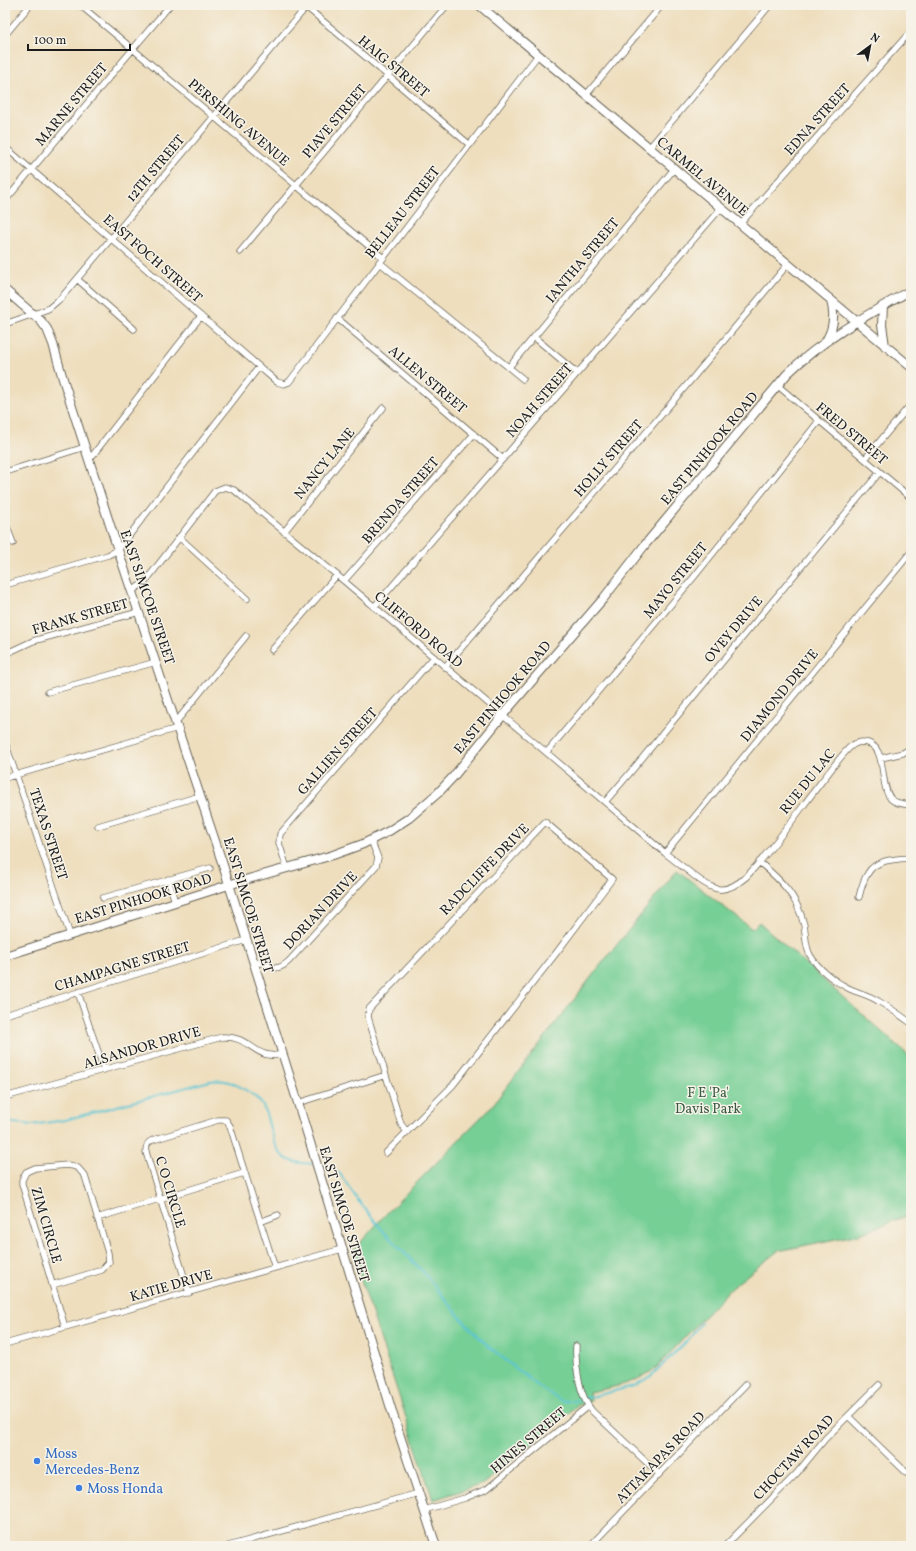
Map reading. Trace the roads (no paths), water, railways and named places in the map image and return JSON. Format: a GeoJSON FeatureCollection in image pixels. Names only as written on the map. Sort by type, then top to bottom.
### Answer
{"type":"FeatureCollection","features":[{"type":"Feature","properties":{"kind":"main road","name":"CARMEL AVENUE"},"geometry":{"type":"LineString","coordinates":[[479,5],[911,367]]}},
{"type":"Feature","properties":{"kind":"main road","name":"EAST SIMCOE STREET"},"geometry":{"type":"LineString","coordinates":[[5,290],[34,314],[47,329],[53,344],[118,550],[177,725],[283,1054],[393,1414],[436,1546]]}},
{"type":"Feature","properties":{"kind":"main road","name":"EAST PINHOOK ROAD"},"geometry":{"type":"LineString","coordinates":[[5,956],[28,950],[70,935],[229,885],[333,855],[371,840],[409,818],[438,793],[502,715],[603,599],[777,385],[804,358],[826,341],[911,290]]}},
{"type":"Feature","properties":{"kind":"main road"},"geometry":{"type":"LineString","coordinates":[[826,341],[833,324],[831,301]]}},
{"type":"Feature","properties":{"kind":"main road"},"geometry":{"type":"LineString","coordinates":[[883,306],[882,325],[885,346]]}},
{"type":"Feature","properties":{"kind":"street"},"geometry":{"type":"LineString","coordinates":[[5,35],[30,5]]}},
{"type":"Feature","properties":{"kind":"street","name":"PERSHING AVENUE"},"geometry":{"type":"LineString","coordinates":[[80,5],[296,186],[381,260],[406,285],[440,310],[523,380]]}},
{"type":"Feature","properties":{"kind":"street","name":"MARNE STREET"},"geometry":{"type":"LineString","coordinates":[[5,200],[170,5]]}},
{"type":"Feature","properties":{"kind":"street","name":"PIAVE STREET"},"geometry":{"type":"LineString","coordinates":[[240,252],[447,5]]}},
{"type":"Feature","properties":{"kind":"street"},"geometry":{"type":"LineString","coordinates":[[586,95],[662,5]]}},
{"type":"Feature","properties":{"kind":"street"},"geometry":{"type":"LineString","coordinates":[[649,148],[770,5]]}},
{"type":"Feature","properties":{"kind":"street","name":"HAIG STREET"},"geometry":{"type":"LineString","coordinates":[[306,6],[470,145]]}},
{"type":"Feature","properties":{"kind":"street","name":"12TH STREET"},"geometry":{"type":"LineString","coordinates":[[5,324],[53,306],[112,238],[306,6]]}},
{"type":"Feature","properties":{"kind":"street","name":"EDNA STREET"},"geometry":{"type":"LineString","coordinates":[[740,224],[911,31]]}},
{"type":"Feature","properties":{"kind":"street","name":"BELLEAU STREET"},"geometry":{"type":"LineString","coordinates":[[286,384],[538,55]]}},
{"type":"Feature","properties":{"kind":"street","name":"EAST FOCH STREET"},"geometry":{"type":"LineString","coordinates":[[5,147],[277,382],[286,384]]}},
{"type":"Feature","properties":{"kind":"street","name":"IANTHA STREET"},"geometry":{"type":"LineString","coordinates":[[509,367],[674,169]]}},
{"type":"Feature","properties":{"kind":"street","name":"NOAH STREET"},"geometry":{"type":"LineString","coordinates":[[374,607],[721,208]]}},
{"type":"Feature","properties":{"kind":"street","name":"HOLLY STREET"},"geometry":{"type":"LineString","coordinates":[[445,666],[686,386],[788,264]]}},
{"type":"Feature","properties":{"kind":"street"},"geometry":{"type":"LineString","coordinates":[[77,279],[134,330]]}},
{"type":"Feature","properties":{"kind":"street"},"geometry":{"type":"LineString","coordinates":[[89,460],[201,316]]}},
{"type":"Feature","properties":{"kind":"street","name":"ALLEN STREET"},"geometry":{"type":"LineString","coordinates":[[336,318],[503,459]]}},
{"type":"Feature","properties":{"kind":"street"},"geometry":{"type":"LineString","coordinates":[[534,337],[578,373]]}},
{"type":"Feature","properties":{"kind":"street"},"geometry":{"type":"LineString","coordinates":[[5,585],[108,555],[118,550],[260,367]]}},
{"type":"Feature","properties":{"kind":"street","name":"FRED STREET"},"geometry":{"type":"LineString","coordinates":[[777,385],[911,498]]}},
{"type":"Feature","properties":{"kind":"street"},"geometry":{"type":"LineString","coordinates":[[865,459],[911,404]]}},
{"type":"Feature","properties":{"kind":"street","name":"NANCY LANE"},"geometry":{"type":"LineString","coordinates":[[284,532],[383,408]]}},
{"type":"Feature","properties":{"kind":"street","name":"MAYO STREET"},"geometry":{"type":"LineString","coordinates":[[547,752],[694,576],[819,421]]}},
{"type":"Feature","properties":{"kind":"street","name":"BRENDA STREET"},"geometry":{"type":"LineString","coordinates":[[344,581],[474,434]]}},
{"type":"Feature","properties":{"kind":"street"},"geometry":{"type":"LineString","coordinates":[[5,472],[85,447]]}},
{"type":"Feature","properties":{"kind":"street","name":"OVEY DRIVE"},"geometry":{"type":"LineString","coordinates":[[605,802],[880,472]]}},
{"type":"Feature","properties":{"kind":"street","name":"CLIFFORD ROAD"},"geometry":{"type":"LineString","coordinates":[[132,591],[145,582],[210,497],[220,488],[225,487],[234,490],[445,666],[665,853],[704,884]]}},
{"type":"Feature","properties":{"kind":"street"},"geometry":{"type":"LineString","coordinates":[[5,522],[13,543]]}},
{"type":"Feature","properties":{"kind":"street"},"geometry":{"type":"LineString","coordinates":[[179,537],[247,599]]}},
{"type":"Feature","properties":{"kind":"street","name":"DIAMOND DRIVE"},"geometry":{"type":"LineString","coordinates":[[665,853],[911,552]]}},
{"type":"Feature","properties":{"kind":"street"},"geometry":{"type":"LineString","coordinates":[[272,650],[336,575]]}},
{"type":"Feature","properties":{"kind":"street","name":"FRANK STREET"},"geometry":{"type":"LineString","coordinates":[[5,654],[33,641],[139,612]]}},
{"type":"Feature","properties":{"kind":"street"},"geometry":{"type":"LineString","coordinates":[[5,778],[177,725],[246,636]]}},
{"type":"Feature","properties":{"kind":"street","name":"GALLIEN STREET"},"geometry":{"type":"LineString","coordinates":[[287,868],[280,843],[280,834],[434,657]]}},
{"type":"Feature","properties":{"kind":"street"},"geometry":{"type":"LineString","coordinates":[[48,692],[156,662]]}},
{"type":"Feature","properties":{"kind":"street","name":"TEXAS STREET"},"geometry":{"type":"LineString","coordinates":[[5,742],[70,935]]}},
{"type":"Feature","properties":{"kind":"street","name":"RUE DU LAC"},"geometry":{"type":"LineString","coordinates":[[704,884],[717,890],[731,888],[746,877],[849,748],[856,743],[861,742],[870,744],[875,748],[881,758]]}},
{"type":"Feature","properties":{"kind":"street"},"geometry":{"type":"LineString","coordinates":[[911,748],[903,753],[881,758],[886,788],[890,797],[896,802],[911,805]]}},
{"type":"Feature","properties":{"kind":"street"},"geometry":{"type":"LineString","coordinates":[[98,826],[200,796]]}},
{"type":"Feature","properties":{"kind":"street","name":"RADCLIFFE DRIVE"},"geometry":{"type":"LineString","coordinates":[[386,1153],[407,1132],[452,1085],[612,879],[545,822],[371,1005],[369,1009],[368,1017],[401,1124],[407,1132]]}},
{"type":"Feature","properties":{"kind":"street","name":"DORIAN DRIVE"},"geometry":{"type":"LineString","coordinates":[[253,963],[260,962],[276,969],[284,966],[289,961],[376,866],[378,858],[371,840]]}},
{"type":"Feature","properties":{"kind":"street"},"geometry":{"type":"LineString","coordinates":[[859,897],[867,874],[871,869],[889,860],[908,858]]}},
{"type":"Feature","properties":{"kind":"street"},"geometry":{"type":"LineString","coordinates":[[759,862],[782,882],[793,896],[798,906],[804,927],[807,948],[810,955],[821,968],[839,982],[877,1000],[911,1023]]}},
{"type":"Feature","properties":{"kind":"street"},"geometry":{"type":"LineString","coordinates":[[103,898],[210,868]]}},
{"type":"Feature","properties":{"kind":"street"},"geometry":{"type":"LineString","coordinates":[[168,879],[175,902]]}},
{"type":"Feature","properties":{"kind":"street","name":"CHAMPAGNE STREET"},"geometry":{"type":"LineString","coordinates":[[5,1015],[246,940]]}},
{"type":"Feature","properties":{"kind":"street"},"geometry":{"type":"LineString","coordinates":[[78,992],[87,1021],[94,1035],[104,1070]]}},
{"type":"Feature","properties":{"kind":"street","name":"ALSANDOR DRIVE"},"geometry":{"type":"LineString","coordinates":[[5,1097],[225,1037],[242,1040],[265,1055],[273,1056],[283,1054]]}},
{"type":"Feature","properties":{"kind":"street"},"geometry":{"type":"LineString","coordinates":[[298,1103],[386,1075]]}},
{"type":"Feature","properties":{"kind":"street","name":"C O CIRCLE"},"geometry":{"type":"LineString","coordinates":[[188,1292],[146,1152],[147,1144],[153,1140],[218,1120],[223,1119],[230,1126],[275,1268]]}},
{"type":"Feature","properties":{"kind":"street","name":"ZIM CIRCLE"},"geometry":{"type":"LineString","coordinates":[[52,1285],[102,1270],[108,1264],[108,1253],[86,1176],[78,1168],[67,1165],[35,1168],[30,1170],[22,1180],[23,1188],[52,1285],[65,1327]]}},
{"type":"Feature","properties":{"kind":"street"},"geometry":{"type":"LineString","coordinates":[[97,1218],[244,1172]]}},
{"type":"Feature","properties":{"kind":"street"},"geometry":{"type":"LineString","coordinates":[[260,1222],[278,1215]]}},
{"type":"Feature","properties":{"kind":"street","name":"KATIE DRIVE"},"geometry":{"type":"LineString","coordinates":[[5,1344],[342,1249]]}},
{"type":"Feature","properties":{"kind":"street","name":"HINES STREET"},"geometry":{"type":"LineString","coordinates":[[424,1510],[465,1498],[487,1489],[587,1405],[575,1364],[576,1346]]}},
{"type":"Feature","properties":{"kind":"street","name":"ATTAKAPAS ROAD"},"geometry":{"type":"LineString","coordinates":[[590,1546],[746,1384]]}},
{"type":"Feature","properties":{"kind":"street","name":"CHOCTAW ROAD"},"geometry":{"type":"LineString","coordinates":[[725,1546],[797,1472],[825,1439],[879,1385]]}},
{"type":"Feature","properties":{"kind":"street"},"geometry":{"type":"LineString","coordinates":[[587,1405],[659,1474]]}},
{"type":"Feature","properties":{"kind":"street"},"geometry":{"type":"LineString","coordinates":[[848,1416],[911,1477]]}},
{"type":"Feature","properties":{"kind":"street"},"geometry":{"type":"LineString","coordinates":[[228,1546],[419,1493]]}},
{"type":"Feature","properties":{"kind":"waterway"},"geometry":{"type":"LineString","coordinates":[[5,1122],[32,1125],[65,1120],[210,1081],[224,1081],[244,1089],[255,1096],[261,1103],[273,1140],[276,1147],[284,1157],[294,1162],[314,1164]]}},
{"type":"Feature","properties":{"kind":"waterway"},"geometry":{"type":"LineString","coordinates":[[320,1165],[328,1166],[340,1174],[357,1199],[384,1232],[424,1273],[460,1317],[488,1346],[538,1386],[562,1401],[575,1401],[634,1386],[651,1376],[689,1339],[701,1323]]}},
{"type":"Feature","properties":{"kind":"place","name":"Moss Mercedes-Benz"},"geometry":{"type":"Point","coordinates":[37,1461]}},
{"type":"Feature","properties":{"kind":"place","name":"Moss Honda"},"geometry":{"type":"Point","coordinates":[79,1488]}},
{"type":"Feature","properties":{"kind":"park label","name":"F E 'Pa' Davis Park"},"geometry":{"type":"Point","coordinates":[708,1100]}}]}
